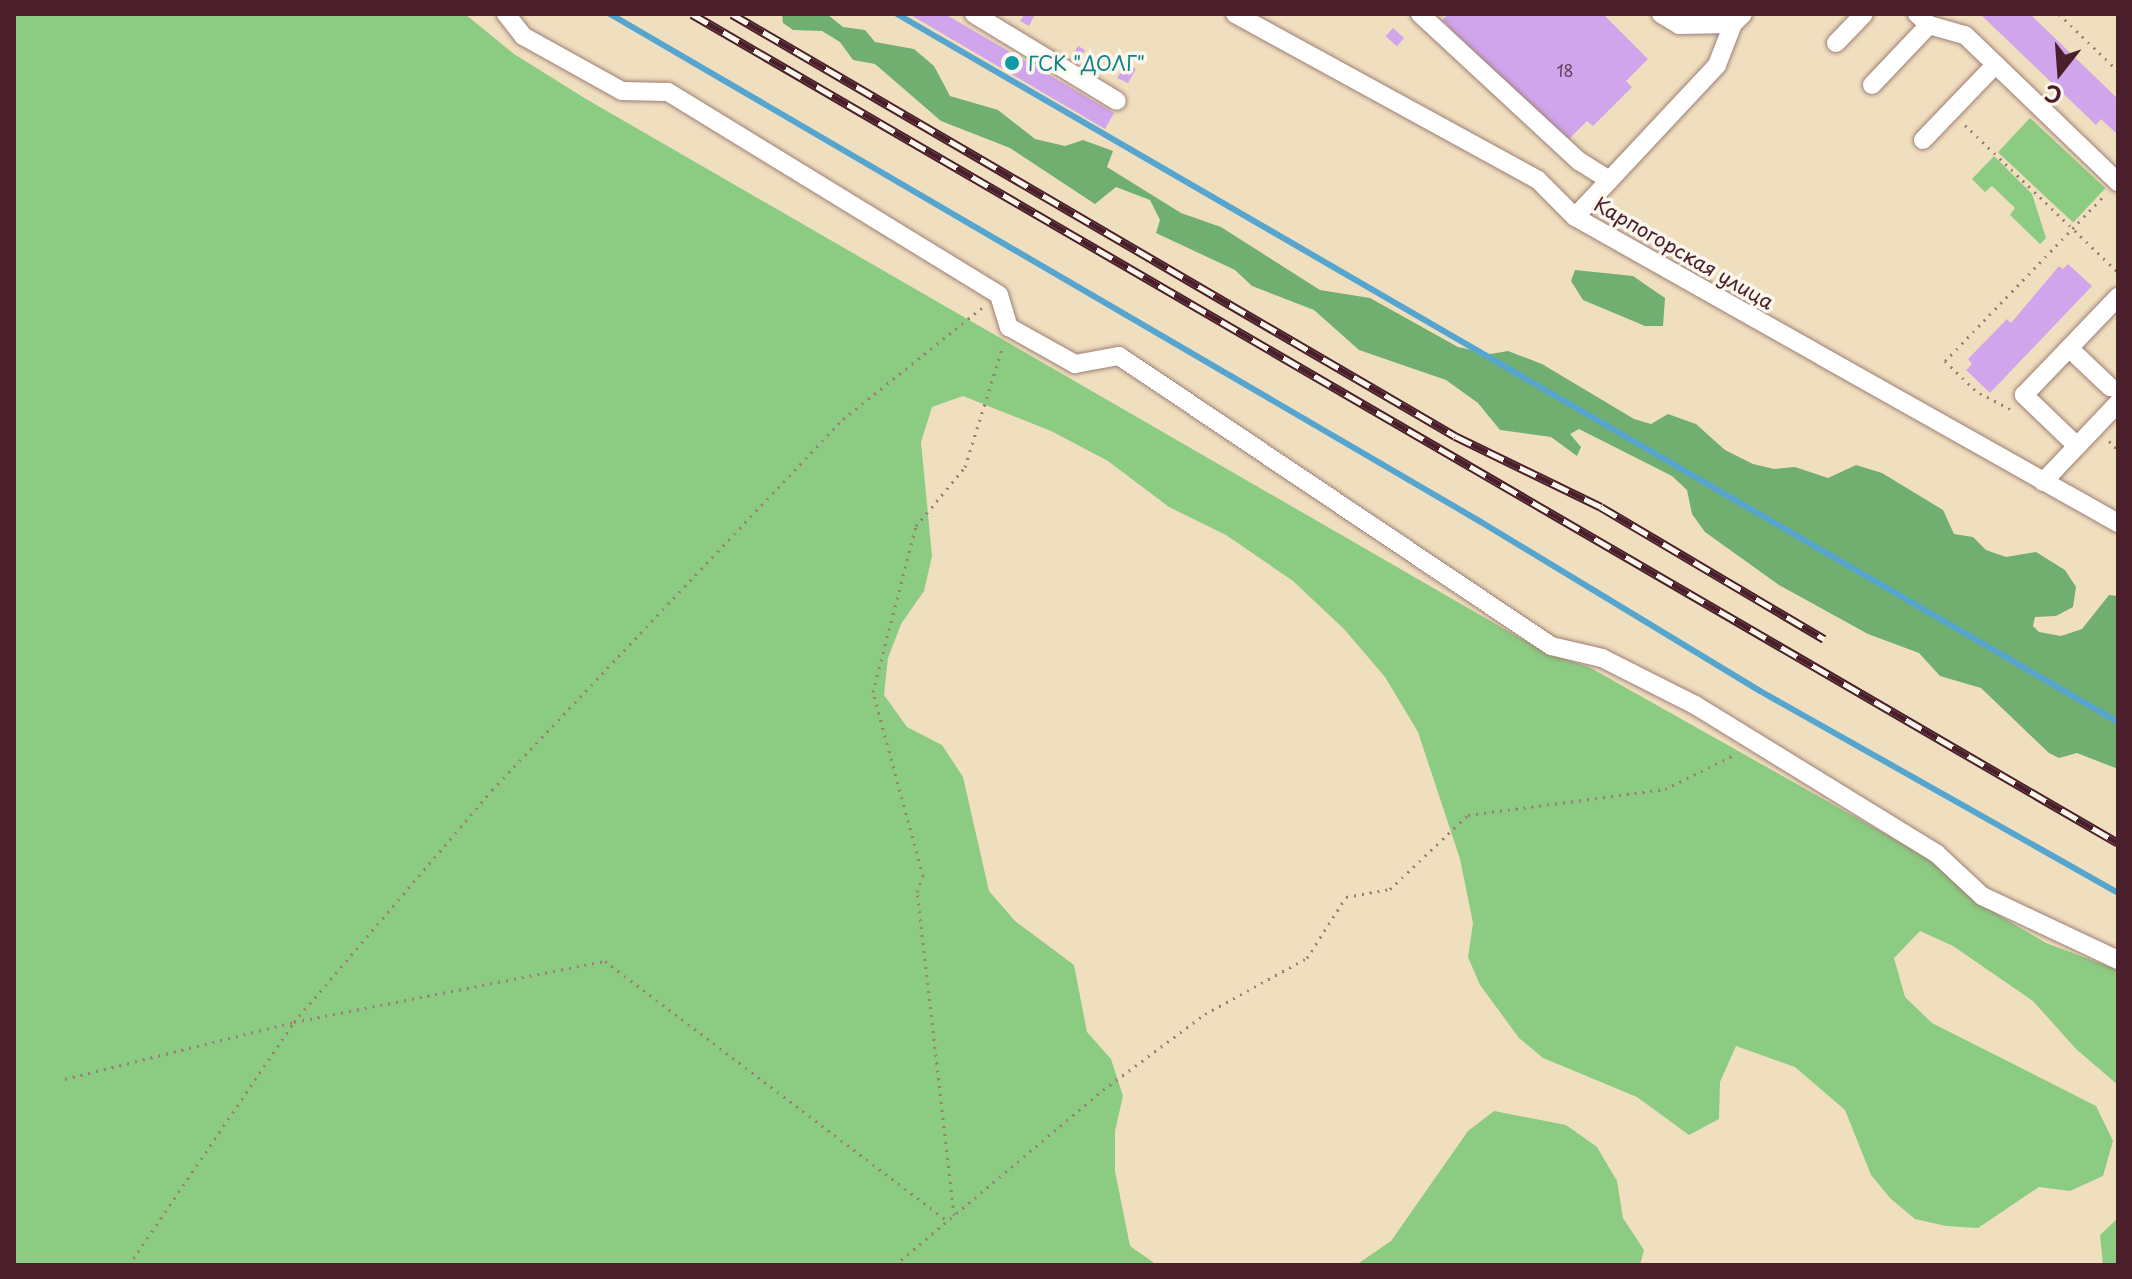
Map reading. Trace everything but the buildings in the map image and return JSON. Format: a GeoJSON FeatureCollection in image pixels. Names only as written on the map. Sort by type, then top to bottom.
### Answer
{"type":"FeatureCollection","features":[{"type":"Feature","properties":{"kind":"street"},"geometry":{"type":"LineString","coordinates":[[506,14],[523,36],[622,91],[668,92],[999,295],[1009,327],[1075,364],[1119,356],[1551,646],[1602,658],[1757,743],[1937,854],[1982,896],[2118,960]]}},
{"type":"Feature","properties":{"kind":"street"},"geometry":{"type":"LineString","coordinates":[[974,14],[1117,101]]}},
{"type":"Feature","properties":{"kind":"street","name":"Карпогорская улица"},"geometry":{"type":"LineString","coordinates":[[1235,14],[1538,180],[1575,217],[2118,523]]}},
{"type":"Feature","properties":{"kind":"street"},"geometry":{"type":"LineString","coordinates":[[1420,14],[1579,161],[1608,179]]}},
{"type":"Feature","properties":{"kind":"street"},"geometry":{"type":"LineString","coordinates":[[1661,14],[1679,25],[1738,19]]}},
{"type":"Feature","properties":{"kind":"street"},"geometry":{"type":"LineString","coordinates":[[1836,43],[1864,14]]}},
{"type":"Feature","properties":{"kind":"street"},"geometry":{"type":"LineString","coordinates":[[1575,217],[1717,65],[1738,19]]}},
{"type":"Feature","properties":{"kind":"street"},"geometry":{"type":"LineString","coordinates":[[1872,85],[1923,20],[1965,35],[2118,182]]}},
{"type":"Feature","properties":{"kind":"street"},"geometry":{"type":"LineString","coordinates":[[1923,140],[1996,64]]}},
{"type":"Feature","properties":{"kind":"street"},"geometry":{"type":"LineString","coordinates":[[2077,446],[2024,395],[2069,348],[2114,309]]}},
{"type":"Feature","properties":{"kind":"street"},"geometry":{"type":"LineString","coordinates":[[2043,482],[2077,446],[2114,395],[2069,348]]}},
{"type":"Feature","properties":{"kind":"path"},"geometry":{"type":"LineString","coordinates":[[2059,14],[2118,71]]}},
{"type":"Feature","properties":{"kind":"path"},"geometry":{"type":"LineString","coordinates":[[1950,111],[2118,272]]}},
{"type":"Feature","properties":{"kind":"path"},"geometry":{"type":"LineString","coordinates":[[2024,395],[2010,410],[1975,390],[1945,361],[2118,182]]}},
{"type":"Feature","properties":{"kind":"path"},"geometry":{"type":"LineString","coordinates":[[129,1265],[294,1022],[492,790],[822,441],[999,295]]}},
{"type":"Feature","properties":{"kind":"path"},"geometry":{"type":"LineString","coordinates":[[954,1215],[917,892],[923,876],[873,692],[916,526],[965,467],[1009,327]]}},
{"type":"Feature","properties":{"kind":"path"},"geometry":{"type":"LineString","coordinates":[[895,1265],[1103,1090],[1205,1014],[1307,958],[1346,897],[1390,889],[1468,815],[1665,789],[1757,743]]}},
{"type":"Feature","properties":{"kind":"path"},"geometry":{"type":"LineString","coordinates":[[65,1079],[294,1022],[605,961],[947,1221]]}},
{"type":"Feature","properties":{"kind":"green space"},"geometry":{"type":"Polygon","coordinates":[[[14,14],[465,14],[514,54],[586,99],[1546,653],[1589,667],[1953,872],[1975,901],[2046,943],[2118,970],[2118,1085],[2076,1049],[2033,1001],[1953,946],[1920,931],[1894,958],[1905,997],[1932,1023],[2096,1106],[2113,1141],[2103,1176],[2070,1191],[2039,1187],[1978,1228],[1946,1226],[1915,1219],[1891,1199],[1871,1175],[1845,1110],[1795,1067],[1736,1046],[1720,1082],[1719,1119],[1689,1135],[1637,1097],[1543,1058],[1519,1038],[1480,985],[1468,957],[1473,923],[1460,859],[1418,732],[1385,677],[1344,629],[1293,581],[1226,535],[1169,507],[1108,461],[1051,431],[963,396],[932,407],[921,442],[932,556],[924,591],[901,624],[888,658],[884,695],[907,727],[942,745],[963,777],[989,891],[1015,921],[1074,965],[1087,1032],[1111,1059],[1123,1096],[1115,1131],[1115,1171],[1130,1246],[1157,1265],[14,1265],[14,14]]]}},
{"type":"Feature","properties":{"kind":"green space"},"geometry":{"type":"Polygon","coordinates":[[[782,14],[827,14],[843,27],[865,30],[875,42],[914,49],[934,66],[950,96],[998,110],[1035,139],[1065,146],[1083,140],[1113,151],[1107,167],[1181,213],[1221,227],[1320,290],[1370,298],[1458,347],[1490,354],[1508,351],[1542,364],[1634,419],[1651,424],[1668,414],[1696,424],[1725,450],[1753,464],[1774,469],[1795,467],[1828,478],[1856,465],[1882,473],[1943,510],[1954,534],[1973,537],[1986,550],[2006,557],[2036,552],[2065,570],[2076,587],[2073,607],[2056,616],[2035,617],[2033,626],[2039,632],[2061,636],[2082,629],[2109,595],[2118,596],[2118,769],[2077,753],[2059,758],[2049,753],[1981,688],[1940,676],[1919,653],[1868,634],[1779,585],[1705,532],[1692,514],[1687,490],[1672,476],[1579,429],[1570,434],[1581,447],[1577,456],[1551,437],[1500,430],[1478,403],[1446,380],[1359,350],[1314,310],[1252,286],[1235,270],[1156,233],[1160,220],[1150,200],[1116,187],[1095,204],[1010,148],[941,121],[875,64],[853,60],[840,42],[822,31],[793,30],[783,23],[782,14]]]}},
{"type":"Feature","properties":{"kind":"green space"},"geometry":{"type":"Polygon","coordinates":[[[2030,118],[2105,188],[2073,223],[1998,152],[2030,118]]]}},
{"type":"Feature","properties":{"kind":"green space"},"geometry":{"type":"Polygon","coordinates":[[[1994,156],[2032,194],[2046,238],[2040,244],[2010,215],[2015,208],[1992,186],[1985,192],[1972,179],[1994,156]]]}},
{"type":"Feature","properties":{"kind":"green space"},"geometry":{"type":"Polygon","coordinates":[[[1575,270],[1633,276],[1665,298],[1663,326],[1645,326],[1583,300],[1571,281],[1575,270]]]}},
{"type":"Feature","properties":{"kind":"green space"},"geometry":{"type":"Polygon","coordinates":[[[1494,1111],[1566,1125],[1597,1147],[1617,1181],[1623,1218],[1644,1250],[1640,1265],[1356,1265],[1391,1241],[1468,1131],[1494,1111]]]}},
{"type":"Feature","properties":{"kind":"green space"},"geometry":{"type":"Polygon","coordinates":[[[2118,1218],[2118,1265],[2103,1265],[2100,1235],[2118,1218]]]}},
{"type":"Feature","properties":{"kind":"waterway"},"geometry":{"type":"LineString","coordinates":[[610,14],[1481,522],[1760,691],[2118,893]]}},
{"type":"Feature","properties":{"kind":"waterway"},"geometry":{"type":"LineString","coordinates":[[897,14],[2118,722]]}},
{"type":"Feature","properties":{"kind":"railway"},"geometry":{"type":"LineString","coordinates":[[692,14],[2118,843]]}},
{"type":"Feature","properties":{"kind":"railway"},"geometry":{"type":"LineString","coordinates":[[732,14],[1455,436],[1601,507],[1824,639]]}},
{"type":"Feature","properties":{"kind":"place","name":"ГСК \"ДОЛГ\""},"geometry":{"type":"Point","coordinates":[1012,63]}}]}
